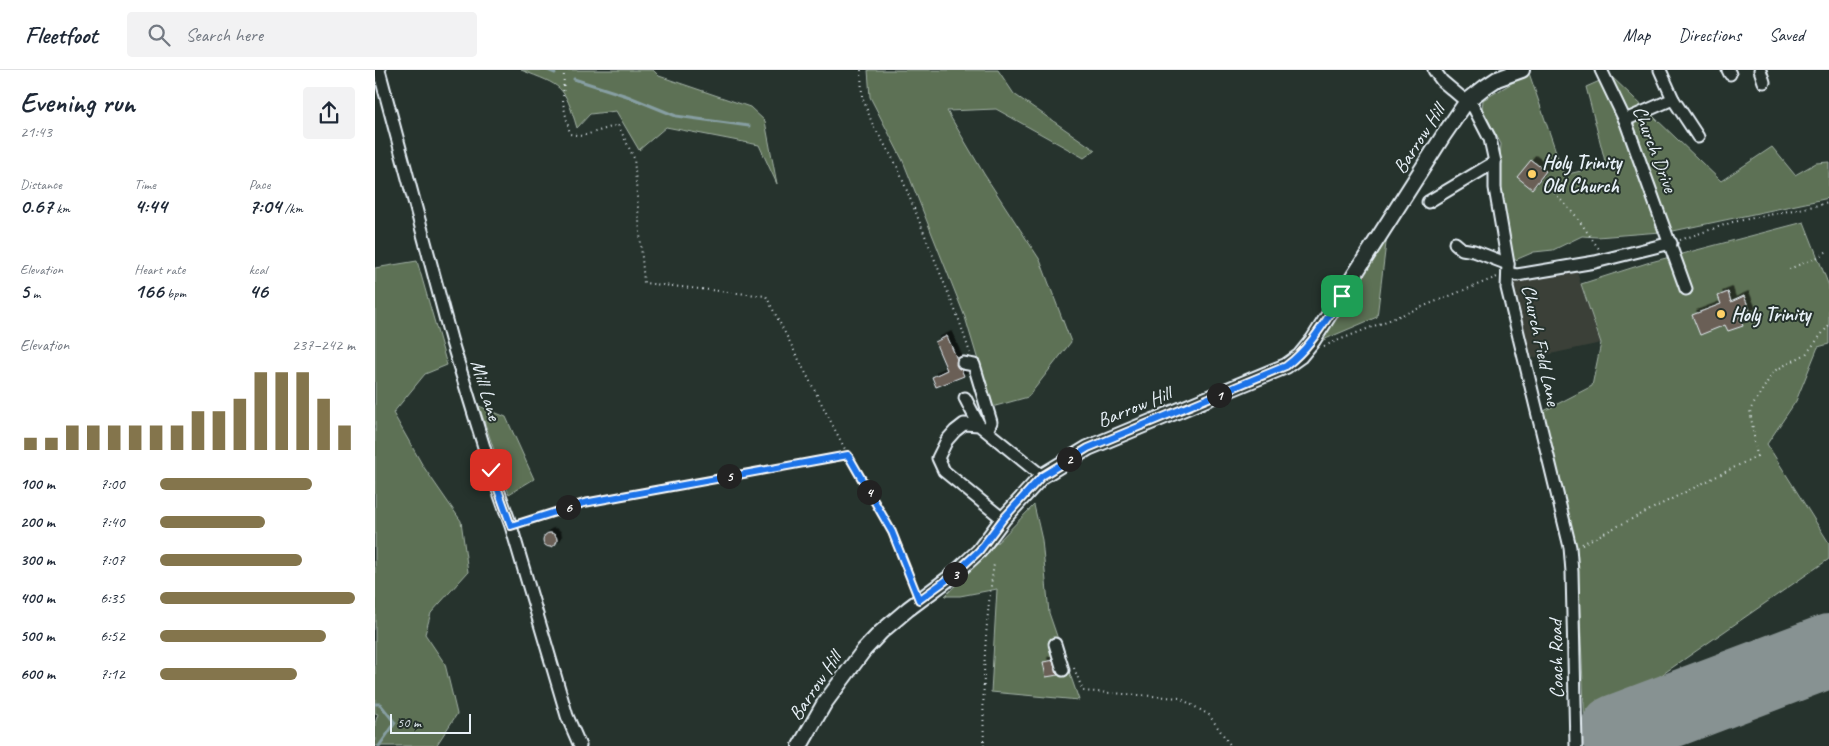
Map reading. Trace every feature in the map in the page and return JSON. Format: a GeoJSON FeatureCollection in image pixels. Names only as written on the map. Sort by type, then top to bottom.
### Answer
{"type":"FeatureCollection","features":[{"type":"Feature","properties":{"kind":"main road","name":"Barrow Hill"},"geometry":{"type":"LineString","coordinates":[[800,746],[823,704],[864,650],[881,632],[919,600],[952,576],[979,551],[1003,519],[1042,476],[1088,448],[1286,366],[1299,356],[1313,340],[1467,101],[1497,79],[1521,70]]}},
{"type":"Feature","properties":{"kind":"street","name":"Mill Lane"},"geometry":{"type":"LineString","coordinates":[[379,70],[451,339],[491,470],[511,526],[567,716],[580,746]]}},
{"type":"Feature","properties":{"kind":"street","name":"Church Field Lane"},"geometry":{"type":"LineString","coordinates":[[1434,70],[1442,81],[1474,108],[1491,139],[1495,162],[1495,188],[1508,268],[1507,288],[1570,547],[1572,572]]}},
{"type":"Feature","properties":{"kind":"street","name":"Church Drive"},"geometry":{"type":"LineString","coordinates":[[1601,70],[1625,120],[1686,288]]}},
{"type":"Feature","properties":{"kind":"street"},"geometry":{"type":"LineString","coordinates":[[1660,70],[1673,99],[1698,137]]}},
{"type":"Feature","properties":{"kind":"street"},"geometry":{"type":"LineString","coordinates":[[1760,70],[1764,82]]}},
{"type":"Feature","properties":{"kind":"street"},"geometry":{"type":"LineString","coordinates":[[1625,120],[1673,99]]}},
{"type":"Feature","properties":{"kind":"street"},"geometry":{"type":"LineString","coordinates":[[1428,202],[1495,162]]}},
{"type":"Feature","properties":{"kind":"street"},"geometry":{"type":"LineString","coordinates":[[1455,243],[1462,249],[1474,251],[1508,268],[1517,275],[1605,260],[1671,243]]}},
{"type":"Feature","properties":{"kind":"street"},"geometry":{"type":"LineString","coordinates":[[969,364],[991,422],[983,428],[964,424],[955,430],[947,440],[938,458],[944,471],[1003,519]]}},
{"type":"Feature","properties":{"kind":"street"},"geometry":{"type":"LineString","coordinates":[[965,398],[983,428],[1042,476]]}},
{"type":"Feature","properties":{"kind":"street","name":"Coach Road"},"geometry":{"type":"LineString","coordinates":[[1572,572],[1576,746]]}},
{"type":"Feature","properties":{"kind":"street"},"geometry":{"type":"LineString","coordinates":[[1055,644],[1068,668]]}},
{"type":"Feature","properties":{"kind":"path"},"geometry":{"type":"LineString","coordinates":[[564,70],[563,104],[570,134],[582,136],[618,125],[634,158],[644,283],[766,296],[848,455],[892,532],[919,600]]}},
{"type":"Feature","properties":{"kind":"path"},"geometry":{"type":"LineString","coordinates":[[861,70],[862,96],[872,123],[897,166],[959,320],[969,364]]}},
{"type":"Feature","properties":{"kind":"path"},"geometry":{"type":"LineString","coordinates":[[1543,182],[1576,216],[1605,260]]}},
{"type":"Feature","properties":{"kind":"path"},"geometry":{"type":"LineString","coordinates":[[1671,243],[1733,222],[1829,203]]}},
{"type":"Feature","properties":{"kind":"path"},"geometry":{"type":"LineString","coordinates":[[1789,269],[1818,257],[1829,250]]}},
{"type":"Feature","properties":{"kind":"path"},"geometry":{"type":"LineString","coordinates":[[1334,342],[1508,268]]}},
{"type":"Feature","properties":{"kind":"path"},"geometry":{"type":"LineString","coordinates":[[1570,547],[1575,547],[1757,456],[1750,410],[1774,371],[1806,354],[1829,325]]}},
{"type":"Feature","properties":{"kind":"path"},"geometry":{"type":"LineString","coordinates":[[511,526],[584,503],[848,455]]}},
{"type":"Feature","properties":{"kind":"path"},"geometry":{"type":"LineString","coordinates":[[984,746],[983,690],[990,590],[994,564]]}},
{"type":"Feature","properties":{"kind":"path"},"geometry":{"type":"LineString","coordinates":[[1068,668],[1083,691],[1179,698],[1209,715],[1231,746]]}},
{"type":"Feature","properties":{"kind":"shaded area"},"geometry":{"type":"Polygon","coordinates":[[[1576,270],[1601,343],[1532,358],[1512,285],[1516,280],[1576,270]]]}},
{"type":"Feature","properties":{"kind":"green space"},"geometry":{"type":"Polygon","coordinates":[[[521,70],[653,70],[659,76],[750,107],[765,121],[777,184],[759,145],[666,127],[639,150],[616,111],[590,114],[577,128],[569,103],[559,88],[521,70]]]}},
{"type":"Feature","properties":{"kind":"green space"},"geometry":{"type":"Polygon","coordinates":[[[868,70],[998,70],[1014,94],[1095,150],[1084,158],[996,109],[947,111],[984,174],[1040,260],[1071,342],[1028,397],[992,407],[965,317],[903,161],[870,97],[868,70]]]}},
{"type":"Feature","properties":{"kind":"green space"},"geometry":{"type":"Polygon","coordinates":[[[1529,73],[1564,175],[1606,165],[1586,87],[1611,76],[1721,181],[1772,147],[1795,175],[1816,163],[1829,162],[1829,198],[1673,231],[1597,237],[1582,236],[1553,250],[1534,252],[1513,261],[1498,187],[1501,144],[1482,109],[1483,100],[1529,73]]]}},
{"type":"Feature","properties":{"kind":"green space"},"geometry":{"type":"Polygon","coordinates":[[[1804,222],[1829,286],[1829,344],[1818,347],[1796,401],[1767,444],[1829,543],[1829,559],[1585,728],[1575,541],[1542,412],[1592,386],[1601,343],[1581,284],[1647,263],[1804,222]]]}},
{"type":"Feature","properties":{"kind":"green space"},"geometry":{"type":"Polygon","coordinates":[[[1387,235],[1377,317],[1323,340],[1387,235]]]}},
{"type":"Feature","properties":{"kind":"green space"},"geometry":{"type":"Polygon","coordinates":[[[417,261],[447,365],[425,374],[393,413],[423,466],[461,521],[468,572],[431,613],[425,634],[445,664],[457,714],[436,746],[375,746],[375,723],[378,714],[375,713],[375,268],[417,261]]]}},
{"type":"Feature","properties":{"kind":"green space"},"geometry":{"type":"Polygon","coordinates":[[[479,406],[506,417],[534,479],[509,494],[479,406]]]}},
{"type":"Feature","properties":{"kind":"green space"},"geometry":{"type":"Polygon","coordinates":[[[1034,505],[1042,540],[1049,613],[1079,700],[991,692],[997,589],[960,596],[945,596],[1034,505]]]}},
{"type":"Feature","properties":{"kind":"building","name":"Holy Trinity Old Church"},"geometry":{"type":"Polygon","coordinates":[[[1531,160],[1546,171],[1532,189],[1517,177],[1531,160]]]}},
{"type":"Feature","properties":{"kind":"building","name":"Holy Trinity"},"geometry":{"type":"Polygon","coordinates":[[[1728,292],[1731,302],[1744,296],[1751,313],[1739,317],[1743,326],[1728,331],[1725,325],[1700,335],[1692,315],[1721,304],[1718,296],[1728,292]]]}},
{"type":"Feature","properties":{"kind":"building"},"geometry":{"type":"Polygon","coordinates":[[[947,336],[964,376],[936,387],[932,377],[947,370],[935,342],[947,336]]]}},
{"type":"Feature","properties":{"kind":"building"},"geometry":{"type":"Polygon","coordinates":[[[550,533],[555,535],[557,540],[555,545],[550,547],[545,545],[543,540],[545,535],[550,533]]]}},
{"type":"Feature","properties":{"kind":"building"},"geometry":{"type":"Polygon","coordinates":[[[1055,660],[1058,675],[1046,677],[1043,662],[1055,660]]]}},
{"type":"Feature","properties":{"kind":"waterway"},"geometry":{"type":"LineString","coordinates":[[548,70],[555,73]]}},
{"type":"Feature","properties":{"kind":"waterway"},"geometry":{"type":"LineString","coordinates":[[574,79],[627,96],[676,116],[749,126]]}},
{"type":"Feature","properties":{"kind":"waterway"},"geometry":{"type":"LineString","coordinates":[[375,704],[380,704],[395,723],[379,746]]}},
{"type":"Feature","properties":{"kind":"runway"},"geometry":{"type":"LineString","coordinates":[[1617,731],[1829,651]]}},
{"type":"Feature","properties":{"kind":"place","name":"Holy Trinity Old Church"},"geometry":{"type":"Point","coordinates":[1532,174]}},
{"type":"Feature","properties":{"kind":"place","name":"Holy Trinity"},"geometry":{"type":"Point","coordinates":[1721,314]}},
{"type":"Feature","properties":{"kind":"route"},"geometry":{"type":"LineString","coordinates":[[491,470],[511,526],[584,503],[848,455],[892,532],[919,600],[952,576],[979,551],[1003,519],[1042,476],[1088,448],[1286,366],[1299,356],[1313,340],[1342,296]]}}]}
